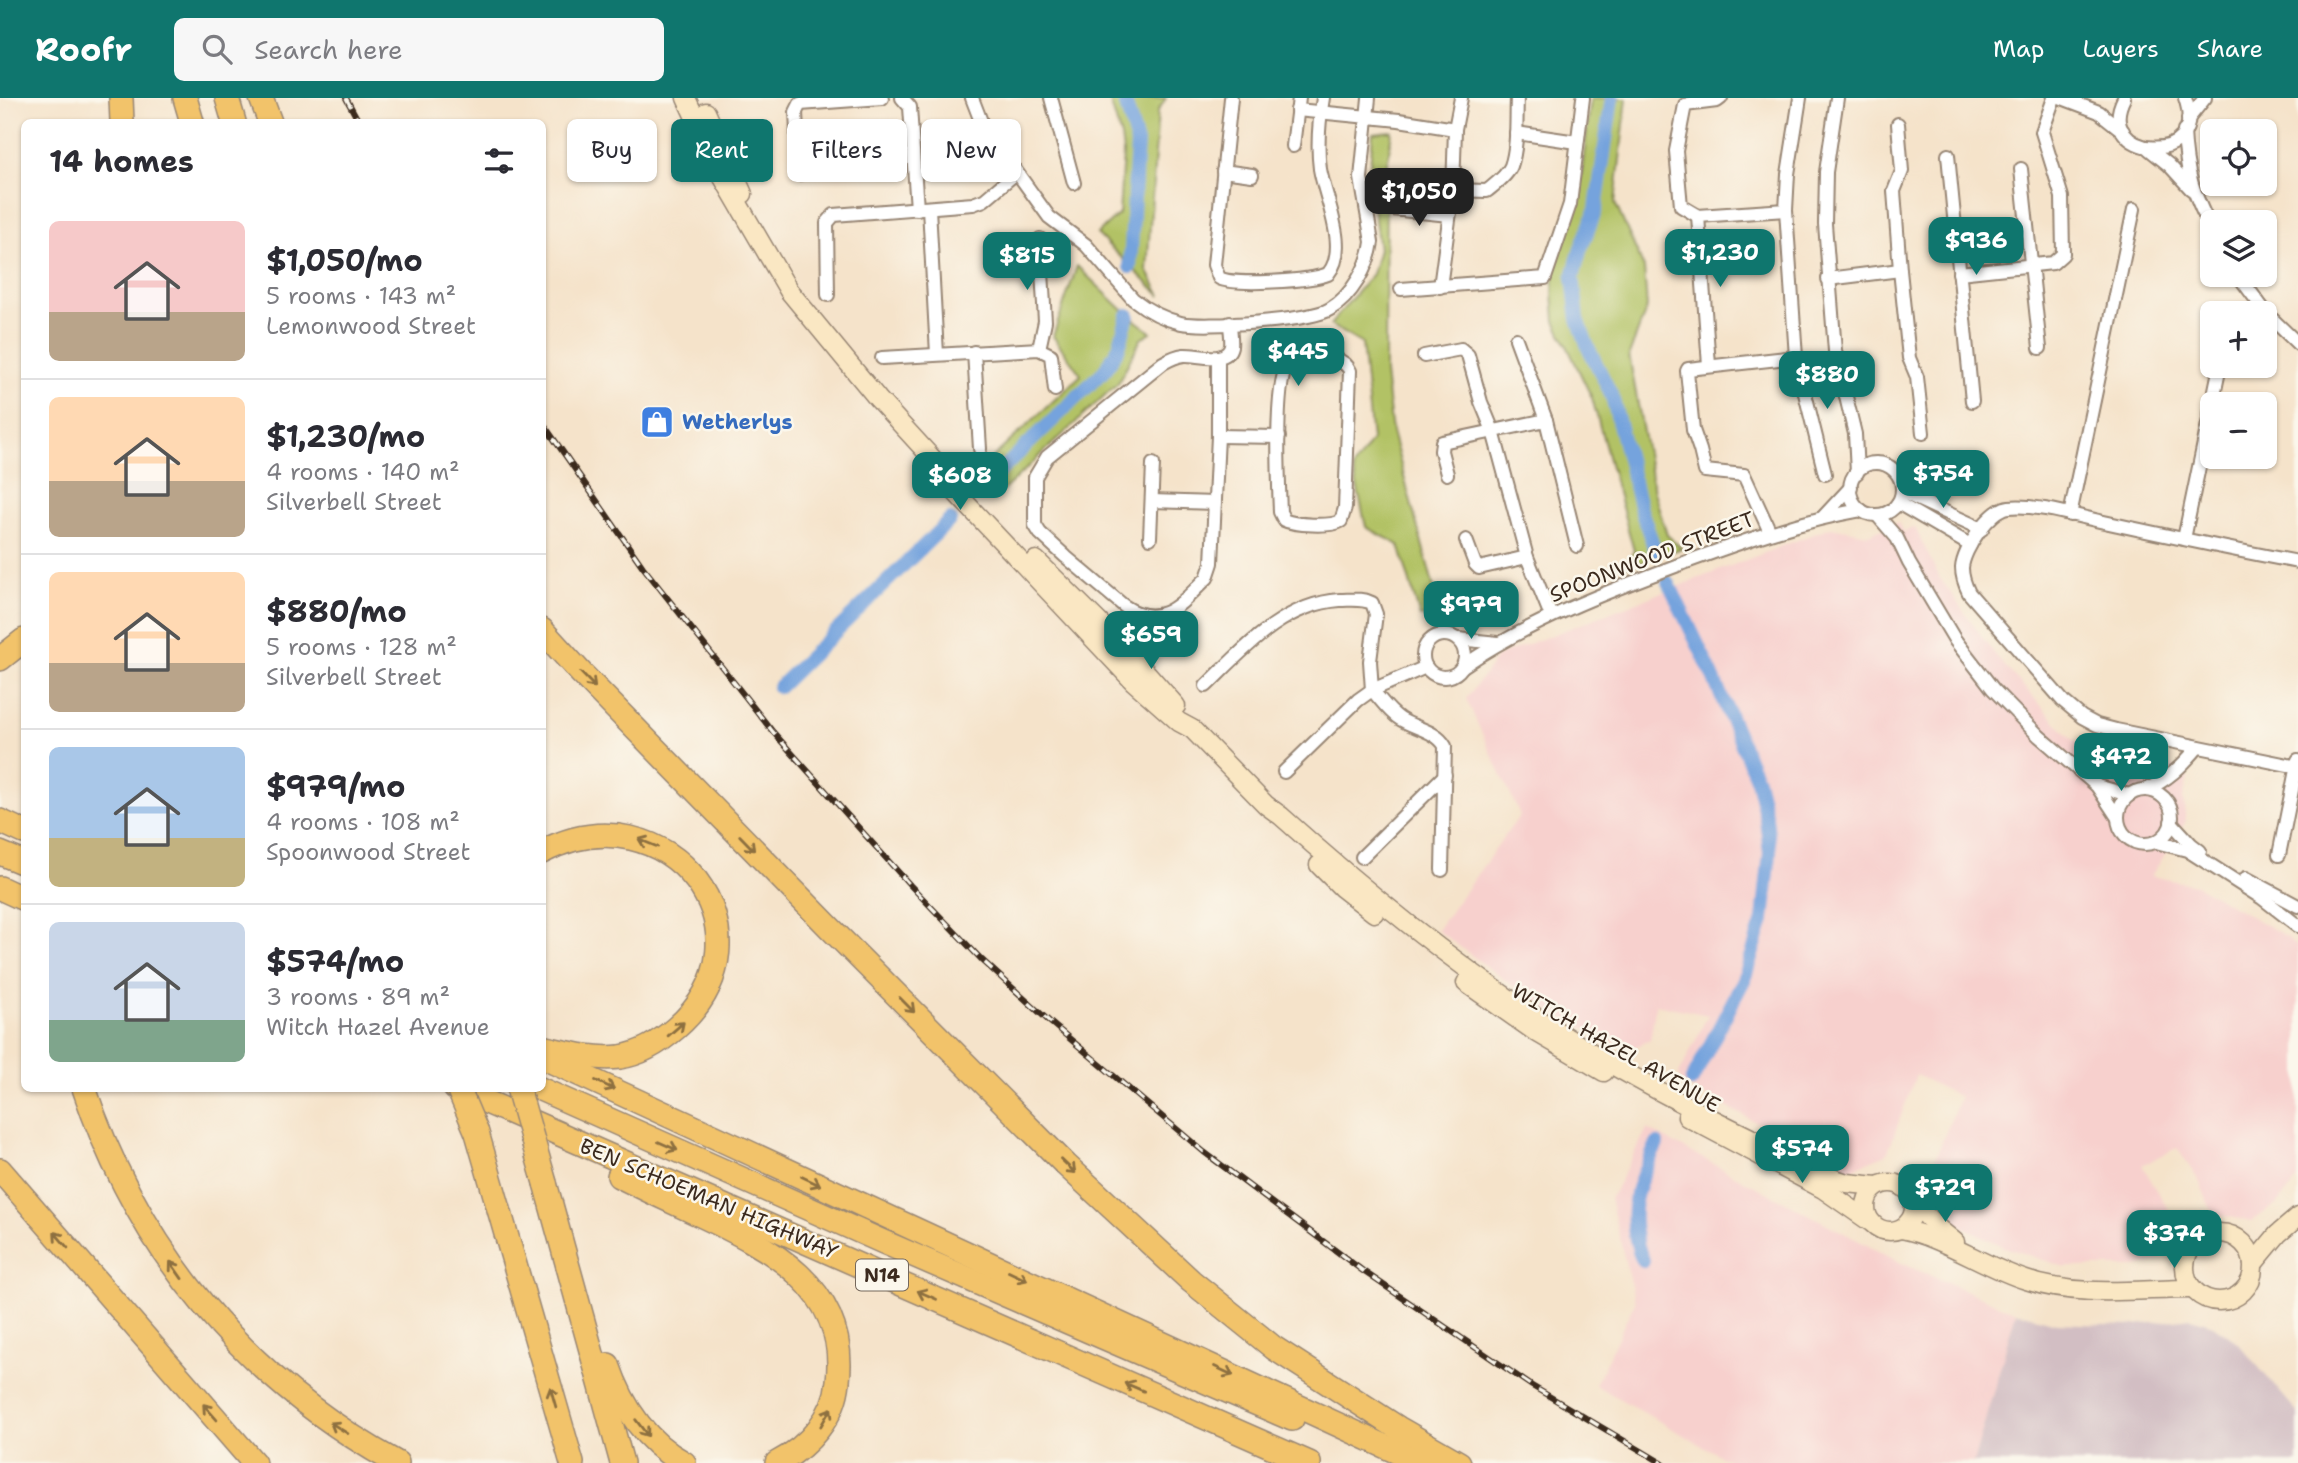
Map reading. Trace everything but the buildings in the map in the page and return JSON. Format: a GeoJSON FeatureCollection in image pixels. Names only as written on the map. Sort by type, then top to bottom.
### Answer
{"type":"FeatureCollection","features":[{"type":"Feature","properties":{"kind":"highway"},"geometry":{"type":"LineString","coordinates":[[112,98],[112,119]]}},
{"type":"Feature","properties":{"kind":"highway"},"geometry":{"type":"LineString","coordinates":[[121,98],[122,119]]}},
{"type":"Feature","properties":{"kind":"highway"},"geometry":{"type":"LineString","coordinates":[[185,98],[191,119]]}},
{"type":"Feature","properties":{"kind":"highway"},"geometry":{"type":"LineString","coordinates":[[227,98],[233,119]]}},
{"type":"Feature","properties":{"kind":"highway"},"geometry":{"type":"LineString","coordinates":[[261,98],[269,119]]}},
{"type":"Feature","properties":{"kind":"highway"},"geometry":{"type":"LineString","coordinates":[[546,634],[833,932],[1076,1174],[1191,1281],[1275,1348],[1398,1428],[1459,1463]]}},
{"type":"Feature","properties":{"kind":"highway"},"geometry":{"type":"LineString","coordinates":[[0,659],[21,642]]}},
{"type":"Feature","properties":{"kind":"highway"},"geometry":{"type":"LineString","coordinates":[[0,821],[21,831]]}},
{"type":"Feature","properties":{"kind":"highway"},"geometry":{"type":"LineString","coordinates":[[546,850],[580,837],[600,834],[651,843],[669,853],[694,876],[710,906],[718,943],[712,976],[697,1005],[684,1022],[659,1042],[619,1057],[600,1057],[546,1049]]}},
{"type":"Feature","properties":{"kind":"highway"},"geometry":{"type":"LineString","coordinates":[[0,853],[21,862]]}},
{"type":"Feature","properties":{"kind":"highway"},"geometry":{"type":"LineString","coordinates":[[0,888],[21,898]]}},
{"type":"Feature","properties":{"kind":"highway"},"geometry":{"type":"LineString","coordinates":[[546,1059],[1421,1463]]}},
{"type":"Feature","properties":{"kind":"highway"},"geometry":{"type":"LineString","coordinates":[[86,1092],[119,1177],[149,1231],[212,1317],[284,1387],[329,1422],[397,1463]]}},
{"type":"Feature","properties":{"kind":"highway"},"geometry":{"type":"LineString","coordinates":[[456,1092],[477,1133]]}},
{"type":"Feature","properties":{"kind":"highway"},"geometry":{"type":"LineString","coordinates":[[461,1092],[589,1161],[744,1237],[790,1266],[806,1281],[828,1312],[836,1331],[840,1356],[838,1386],[827,1417],[816,1433],[802,1447],[777,1463]]}},
{"type":"Feature","properties":{"kind":"highway","name":"BEN SCHOEMAN HIGHWAY"},"geometry":{"type":"LineString","coordinates":[[463,1092],[1309,1463]]}},
{"type":"Feature","properties":{"kind":"highway"},"geometry":{"type":"LineString","coordinates":[[466,1092],[572,1463]]}},
{"type":"Feature","properties":{"kind":"highway"},"geometry":{"type":"LineString","coordinates":[[519,1092],[622,1463]]}},
{"type":"Feature","properties":{"kind":"highway","name":"BEN SCHOEMAN HIGHWAY"},"geometry":{"type":"LineString","coordinates":[[546,1092],[881,1241],[1393,1463]]}},
{"type":"Feature","properties":{"kind":"highway"},"geometry":{"type":"LineString","coordinates":[[0,1170],[254,1463]]}},
{"type":"Feature","properties":{"kind":"highway"},"geometry":{"type":"LineString","coordinates":[[559,1231],[616,1388],[648,1437],[684,1463]]}},
{"type":"Feature","properties":{"kind":"street","name":"WITCH HAZEL AVENUE"},"geometry":{"type":"LineString","coordinates":[[686,98],[742,213],[759,237],[789,291],[811,320],[935,464],[951,476],[1112,635],[1185,716],[1192,729],[1266,805],[1383,906],[1532,1014],[1659,1089],[1782,1153],[1835,1179],[1877,1186]]}},
{"type":"Feature","properties":{"kind":"street","name":"WITCH HAZEL AVENUE"},"geometry":{"type":"LineString","coordinates":[[700,98],[740,186],[759,237]]}},
{"type":"Feature","properties":{"kind":"street"},"geometry":{"type":"LineString","coordinates":[[796,119],[800,104],[882,98]]}},
{"type":"Feature","properties":{"kind":"street"},"geometry":{"type":"LineString","coordinates":[[902,98],[911,107],[937,354]]}},
{"type":"Feature","properties":{"kind":"street"},"geometry":{"type":"LineString","coordinates":[[972,98],[979,119]]}},
{"type":"Feature","properties":{"kind":"street"},"geometry":{"type":"LineString","coordinates":[[1051,98],[1074,183]]}},
{"type":"Feature","properties":{"kind":"street"},"geometry":{"type":"LineString","coordinates":[[1231,98],[1214,270],[1219,278],[1237,282],[1293,280],[1328,274],[1335,264],[1337,245],[1320,166],[1320,112],[1323,98]]}},
{"type":"Feature","properties":{"kind":"street"},"geometry":{"type":"LineString","coordinates":[[1021,178],[1049,217],[1086,245],[1133,299],[1164,318],[1184,324],[1230,323],[1295,319],[1321,314],[1339,303],[1363,271],[1371,252],[1372,242],[1361,178],[1368,98]]}},
{"type":"Feature","properties":{"kind":"street"},"geometry":{"type":"LineString","coordinates":[[1440,287],[1453,190],[1455,129],[1461,98]]}},
{"type":"Feature","properties":{"kind":"street"},"geometry":{"type":"LineString","coordinates":[[1453,190],[1488,191],[1511,166],[1517,98]]}},
{"type":"Feature","properties":{"kind":"street"},"geometry":{"type":"LineString","coordinates":[[1401,289],[1544,279],[1570,204],[1583,98]]}},
{"type":"Feature","properties":{"kind":"street"},"geometry":{"type":"LineString","coordinates":[[1721,98],[1717,101],[1688,103],[1684,108],[1676,151],[1680,202],[1684,208],[1698,216],[1786,210]]}},
{"type":"Feature","properties":{"kind":"street"},"geometry":{"type":"LineString","coordinates":[[1800,98],[1788,174],[1786,210],[1796,357],[1825,474]]}},
{"type":"Feature","properties":{"kind":"street"},"geometry":{"type":"LineString","coordinates":[[1959,273],[2053,263],[2063,254],[2062,197],[2042,131],[2054,98]]}},
{"type":"Feature","properties":{"kind":"street"},"geometry":{"type":"LineString","coordinates":[[2062,98],[2099,112],[2139,146],[2149,149],[2169,165],[2192,189]]}},
{"type":"Feature","properties":{"kind":"street"},"geometry":{"type":"LineString","coordinates":[[2123,131],[2119,118],[2120,104],[2124,98]]}},
{"type":"Feature","properties":{"kind":"street"},"geometry":{"type":"LineString","coordinates":[[2185,98],[2188,108],[2185,159],[2192,189],[2202,210]]}},
{"type":"Feature","properties":{"kind":"street"},"geometry":{"type":"LineString","coordinates":[[2149,149],[2169,145],[2205,98]]}},
{"type":"Feature","properties":{"kind":"street"},"geometry":{"type":"LineString","coordinates":[[1824,516],[1851,487],[1857,473],[1855,434],[1835,351],[1825,224],[1826,172],[1839,101]]}},
{"type":"Feature","properties":{"kind":"street"},"geometry":{"type":"LineString","coordinates":[[1293,146],[1298,104],[1320,112],[1455,129]]}},
{"type":"Feature","properties":{"kind":"street"},"geometry":{"type":"LineString","coordinates":[[1898,124],[1902,171],[1894,191],[1900,270],[1909,358],[1917,377],[1923,433]]}},
{"type":"Feature","properties":{"kind":"street"},"geometry":{"type":"LineString","coordinates":[[1516,133],[1577,142]]}},
{"type":"Feature","properties":{"kind":"street"},"geometry":{"type":"LineString","coordinates":[[1948,155],[1972,401]]}},
{"type":"Feature","properties":{"kind":"street"},"geometry":{"type":"LineString","coordinates":[[2021,169],[2040,348]]}},
{"type":"Feature","properties":{"kind":"street"},"geometry":{"type":"LineString","coordinates":[[1223,171],[1252,175]]}},
{"type":"Feature","properties":{"kind":"street"},"geometry":{"type":"LineString","coordinates":[[828,295],[827,223],[831,216],[839,213],[980,202],[1006,182]]}},
{"type":"Feature","properties":{"kind":"street"},"geometry":{"type":"LineString","coordinates":[[1392,209],[1449,215]]}},
{"type":"Feature","properties":{"kind":"street"},"geometry":{"type":"LineString","coordinates":[[2070,515],[2134,209]]}},
{"type":"Feature","properties":{"kind":"street"},"geometry":{"type":"LineString","coordinates":[[1698,216],[1709,365]]}},
{"type":"Feature","properties":{"kind":"street"},"geometry":{"type":"LineString","coordinates":[[1039,349],[1045,321],[1040,239]]}},
{"type":"Feature","properties":{"kind":"street"},"geometry":{"type":"LineString","coordinates":[[1828,279],[1900,270]]}},
{"type":"Feature","properties":{"kind":"street"},"geometry":{"type":"LineString","coordinates":[[2247,287],[2267,314],[2298,344]]}},
{"type":"Feature","properties":{"kind":"street"},"geometry":{"type":"LineString","coordinates":[[1219,357],[1212,563],[1207,578],[1173,610],[1152,616],[1140,615],[1124,606],[1040,533],[1034,514],[1035,477],[1047,457],[1163,363],[1184,355],[1219,357],[1228,352],[1231,347],[1230,323]]}},
{"type":"Feature","properties":{"kind":"street"},"geometry":{"type":"LineString","coordinates":[[1516,339],[1546,420],[1577,546]]}},
{"type":"Feature","properties":{"kind":"street"},"geometry":{"type":"LineString","coordinates":[[882,358],[1039,349],[1051,355],[1055,390]]}},
{"type":"Feature","properties":{"kind":"street"},"geometry":{"type":"LineString","coordinates":[[1424,356],[1461,349],[1466,351],[1493,431],[1527,557],[1551,616]]}},
{"type":"Feature","properties":{"kind":"street"},"geometry":{"type":"LineString","coordinates":[[974,352],[980,449]]}},
{"type":"Feature","properties":{"kind":"street"},"geometry":{"type":"LineString","coordinates":[[1306,357],[1345,362],[1351,380],[1345,508],[1339,523],[1291,523],[1281,517],[1279,437],[1282,374],[1286,365],[1296,358],[1306,357]]}},
{"type":"Feature","properties":{"kind":"street"},"geometry":{"type":"LineString","coordinates":[[1770,532],[1744,475],[1705,471],[1693,430],[1687,371],[1709,365],[1796,357]]}},
{"type":"Feature","properties":{"kind":"street"},"geometry":{"type":"LineString","coordinates":[[2184,539],[2218,378]]}},
{"type":"Feature","properties":{"kind":"street"},"geometry":{"type":"LineString","coordinates":[[1447,474],[1441,451],[1443,442],[1546,420]]}},
{"type":"Feature","properties":{"kind":"street"},"geometry":{"type":"LineString","coordinates":[[1855,434],[1879,464]]}},
{"type":"Feature","properties":{"kind":"street"},"geometry":{"type":"LineString","coordinates":[[1218,436],[1279,437]]}},
{"type":"Feature","properties":{"kind":"street"},"geometry":{"type":"LineString","coordinates":[[1150,538],[1153,464]]}},
{"type":"Feature","properties":{"kind":"street"},"geometry":{"type":"LineString","coordinates":[[1857,473],[1867,465],[1879,464],[1898,474],[1896,538]]}},
{"type":"Feature","properties":{"kind":"street"},"geometry":{"type":"LineString","coordinates":[[1851,487],[1852,497],[1861,510],[1877,515],[1884,514],[1898,501]]}},
{"type":"Feature","properties":{"kind":"street"},"geometry":{"type":"LineString","coordinates":[[1152,501],[1215,503]]}},
{"type":"Feature","properties":{"kind":"street"},"geometry":{"type":"LineString","coordinates":[[1898,501],[1982,529]]}},
{"type":"Feature","properties":{"kind":"street"},"geometry":{"type":"LineString","coordinates":[[1898,501],[1970,545]]}},
{"type":"Feature","properties":{"kind":"street"},"geometry":{"type":"LineString","coordinates":[[2279,855],[2298,764],[2198,747],[2097,725],[2082,717],[2063,701],[1969,593],[1962,569],[1970,545],[1982,529],[2000,509],[2009,507],[2070,515],[2298,562]]}},
{"type":"Feature","properties":{"kind":"street","name":"SPOONWOOD STREET"},"geometry":{"type":"LineString","coordinates":[[1463,666],[1498,643],[1551,616],[1657,573],[1770,532],[1824,516],[1861,510]]}},
{"type":"Feature","properties":{"kind":"street"},"geometry":{"type":"LineString","coordinates":[[1877,515],[1896,538],[1955,640],[1993,688],[2039,736],[2096,786],[2118,818],[2123,834],[2130,840],[2147,844],[2156,842],[2187,850],[2262,898],[2298,926]]}},
{"type":"Feature","properties":{"kind":"street"},"geometry":{"type":"LineString","coordinates":[[1466,540],[1479,568],[1527,557]]}},
{"type":"Feature","properties":{"kind":"street"},"geometry":{"type":"LineString","coordinates":[[1206,686],[1259,635],[1292,614],[1330,601],[1359,599],[1372,603],[1375,607],[1370,661],[1372,690],[1399,719],[1443,741],[1445,775],[1442,870]]}},
{"type":"Feature","properties":{"kind":"street"},"geometry":{"type":"LineString","coordinates":[[1458,639],[1466,655],[1463,666],[1457,673],[1441,677],[1426,667],[1423,655],[1430,640],[1444,635],[1498,643]]}},
{"type":"Feature","properties":{"kind":"street"},"geometry":{"type":"LineString","coordinates":[[1284,772],[1358,700],[1372,690],[1426,667]]}},
{"type":"Feature","properties":{"kind":"street"},"geometry":{"type":"LineString","coordinates":[[2096,786],[2129,795],[2144,790],[2160,783],[2179,768],[2198,747]]}},
{"type":"Feature","properties":{"kind":"street"},"geometry":{"type":"LineString","coordinates":[[2156,842],[2168,830],[2171,822],[2168,804],[2170,790],[2179,768]]}},
{"type":"Feature","properties":{"kind":"street"},"geometry":{"type":"LineString","coordinates":[[1362,857],[1445,775]]}},
{"type":"Feature","properties":{"kind":"street"},"geometry":{"type":"LineString","coordinates":[[2144,790],[2154,792],[2168,804]]}},
{"type":"Feature","properties":{"kind":"street"},"geometry":{"type":"LineString","coordinates":[[2118,818],[2119,808],[2129,795]]}},
{"type":"Feature","properties":{"kind":"street","name":"WITCH HAZEL AVENUE"},"geometry":{"type":"LineString","coordinates":[[1266,805],[1276,821],[1342,888],[1406,939],[1516,1018],[1640,1092],[1823,1189],[1869,1220]]}},
{"type":"Feature","properties":{"kind":"street"},"geometry":{"type":"LineString","coordinates":[[2171,822],[2197,849],[2266,891],[2298,906]]}},
{"type":"Feature","properties":{"kind":"street"},"geometry":{"type":"LineString","coordinates":[[1977,1259],[1939,1229],[1914,1203],[1906,1189],[1884,1183],[1871,1191],[1865,1206],[1869,1220],[1878,1228],[1884,1231],[1901,1229],[1920,1234],[2003,1273],[2053,1287],[2100,1292],[2193,1289]]}},
{"type":"Feature","properties":{"kind":"street"},"geometry":{"type":"LineString","coordinates":[[1901,1229],[1911,1218],[1914,1203]]}},
{"type":"Feature","properties":{"kind":"street"},"geometry":{"type":"LineString","coordinates":[[2253,1264],[2278,1234],[2298,1217]]}},
{"type":"Feature","properties":{"kind":"street"},"geometry":{"type":"LineString","coordinates":[[2241,1241],[2251,1255],[2253,1264],[2250,1283],[2235,1297],[2215,1301],[2199,1295],[2186,1276],[2185,1268],[2188,1253],[2200,1239],[2221,1233],[2241,1241],[2278,1234]]}},
{"type":"Feature","properties":{"kind":"street"},"geometry":{"type":"LineString","coordinates":[[2154,1289],[2185,1268]]}},
{"type":"Feature","properties":{"kind":"shaded area"},"geometry":{"type":"Polygon","coordinates":[[[1898,522],[1903,532],[1915,527],[1939,577],[1999,660],[2070,737],[2124,778],[2161,767],[2166,762],[2188,778],[2183,798],[2186,821],[2151,876],[2196,885],[2287,937],[2298,947],[2298,1179],[2276,1205],[2251,1221],[2213,1214],[2199,1181],[2177,1148],[2142,1165],[2180,1229],[2160,1261],[2137,1267],[2065,1267],[2004,1247],[1940,1215],[1927,1179],[1960,1097],[1916,1075],[1887,1154],[1847,1170],[1681,1083],[1679,1074],[1708,1015],[1656,1004],[1650,1040],[1628,1050],[1539,1005],[1437,930],[1520,815],[1466,699],[1498,656],[1831,527],[1868,534],[1898,522]]]}},
{"type":"Feature","properties":{"kind":"shaded area"},"geometry":{"type":"Polygon","coordinates":[[[1647,1129],[1899,1262],[2016,1312],[1973,1463],[1733,1463],[1595,1385],[1635,1302],[1610,1199],[1647,1129]]]}},
{"type":"Feature","properties":{"kind":"shaded area"},"geometry":{"type":"Polygon","coordinates":[[[2016,1312],[2056,1323],[2129,1326],[2191,1318],[2213,1325],[2237,1342],[2298,1413],[2298,1463],[1973,1463],[2016,1312]]]}},
{"type":"Feature","properties":{"kind":"green space"},"geometry":{"type":"Polygon","coordinates":[[[1109,98],[1166,98],[1158,111],[1147,270],[1161,296],[1097,234],[1119,214],[1123,153],[1109,98]]]}},
{"type":"Feature","properties":{"kind":"green space"},"geometry":{"type":"Polygon","coordinates":[[[1591,98],[1627,98],[1615,203],[1644,268],[1647,307],[1629,355],[1654,492],[1667,535],[1682,548],[1624,568],[1634,551],[1592,398],[1555,321],[1555,260],[1578,203],[1591,98]]]}},
{"type":"Feature","properties":{"kind":"green space"},"geometry":{"type":"Polygon","coordinates":[[[1392,131],[1386,172],[1385,373],[1392,432],[1441,614],[1420,617],[1399,545],[1366,527],[1353,468],[1372,440],[1362,344],[1330,325],[1372,274],[1379,249],[1369,177],[1373,133],[1392,131]]]}},
{"type":"Feature","properties":{"kind":"green space"},"geometry":{"type":"Polygon","coordinates":[[[1077,266],[1128,315],[1151,332],[1141,339],[1118,383],[997,496],[975,474],[1081,375],[1053,336],[1077,266]]]}},
{"type":"Feature","properties":{"kind":"waterway"},"geometry":{"type":"LineString","coordinates":[[1124,98],[1137,143],[1130,267]]}},
{"type":"Feature","properties":{"kind":"waterway"},"geometry":{"type":"LineString","coordinates":[[1612,98],[1596,209],[1573,277],[1578,319],[1588,347],[1612,396],[1641,510],[1655,550]]}},
{"type":"Feature","properties":{"kind":"waterway"},"geometry":{"type":"LineString","coordinates":[[992,479],[1105,370],[1119,347],[1128,315]]}},
{"type":"Feature","properties":{"kind":"waterway"},"geometry":{"type":"LineString","coordinates":[[779,687],[950,520]]}},
{"type":"Feature","properties":{"kind":"waterway"},"geometry":{"type":"LineString","coordinates":[[1668,582],[1711,672],[1757,780],[1766,818],[1770,853],[1763,920],[1744,980],[1692,1080]]}},
{"type":"Feature","properties":{"kind":"waterway"},"geometry":{"type":"LineString","coordinates":[[1643,1261],[1634,1229],[1635,1201],[1643,1174],[1657,1144]]}},
{"type":"Feature","properties":{"kind":"railway"},"geometry":{"type":"LineString","coordinates":[[346,98],[357,119]]}},
{"type":"Feature","properties":{"kind":"railway"},"geometry":{"type":"LineString","coordinates":[[546,428],[643,567],[773,732],[910,885],[982,960],[1050,1022],[1204,1152],[1363,1271],[1532,1386],[1662,1463]]}},
{"type":"Feature","properties":{"kind":"place","name":"Wetherlys"},"geometry":{"type":"Point","coordinates":[657,422]}}]}
